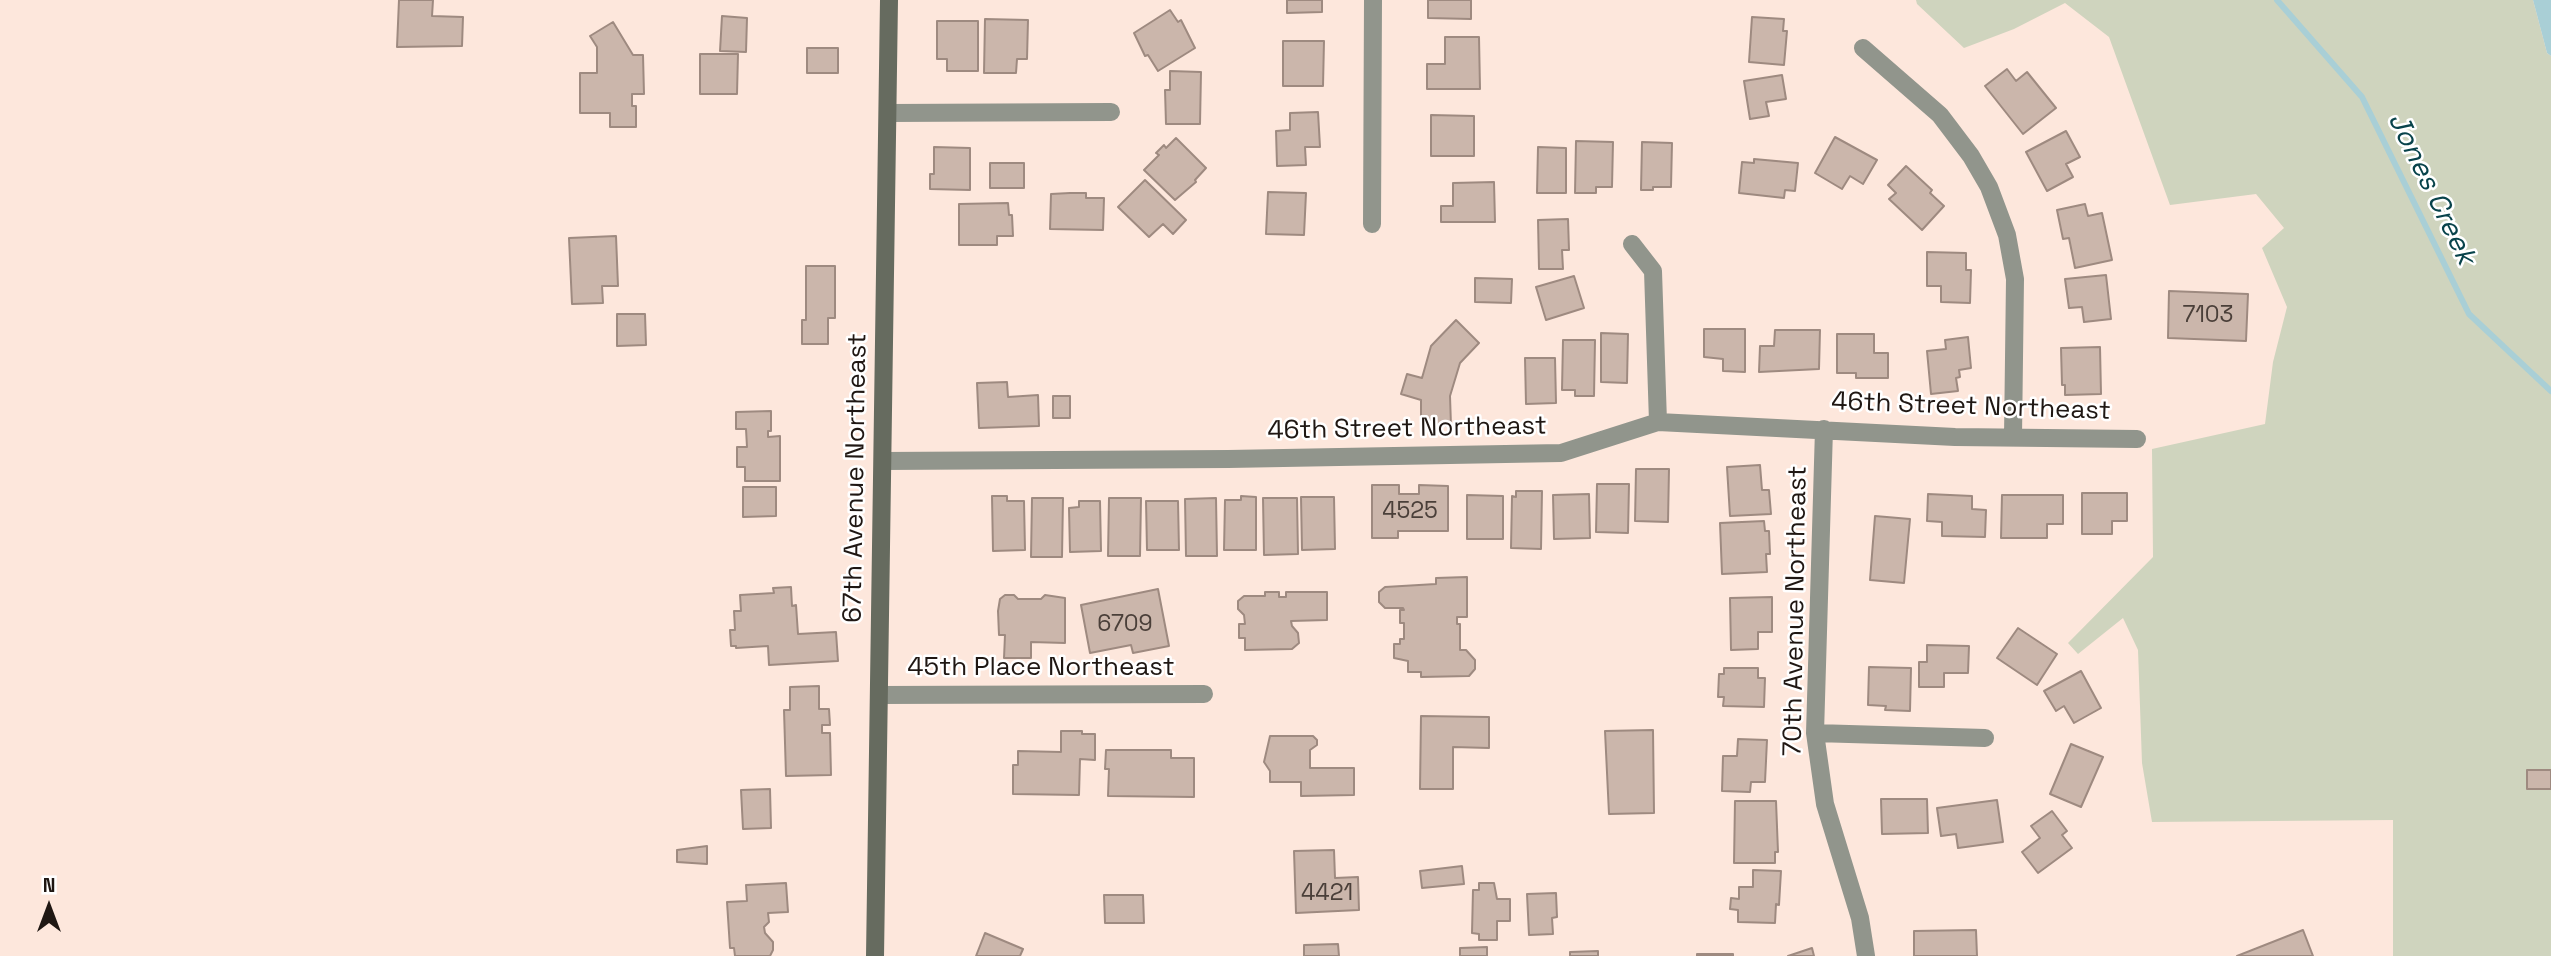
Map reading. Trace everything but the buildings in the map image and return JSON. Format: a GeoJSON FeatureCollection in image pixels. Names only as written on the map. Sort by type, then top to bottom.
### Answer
{"type":"FeatureCollection","features":[{"type":"Feature","properties":{"kind":"street","name":"67th Avenue Northeast"},"geometry":{"type":"LineString","coordinates":[[875,956],[889,0]]}},
{"type":"Feature","properties":{"kind":"street"},"geometry":{"type":"LineString","coordinates":[[1372,224],[1373,0]]}},
{"type":"Feature","properties":{"kind":"street"},"geometry":{"type":"LineString","coordinates":[[1863,48],[1940,115],[1971,156],[1989,187],[2007,235],[2015,279],[2013,437]]}},
{"type":"Feature","properties":{"kind":"street"},"geometry":{"type":"LineString","coordinates":[[888,113],[1111,112]]}},
{"type":"Feature","properties":{"kind":"street"},"geometry":{"type":"LineString","coordinates":[[1632,244],[1653,271],[1658,422]]}},
{"type":"Feature","properties":{"kind":"street","name":"46th Street Northeast"},"geometry":{"type":"LineString","coordinates":[[883,461],[1560,453],[1658,422],[1955,437],[2137,439]]}},
{"type":"Feature","properties":{"kind":"street","name":"70th Avenue Northeast"},"geometry":{"type":"LineString","coordinates":[[1824,429],[1815,733],[1825,804],[1860,918],[1867,956]]}},
{"type":"Feature","properties":{"kind":"street","name":"45th Place Northeast"},"geometry":{"type":"LineString","coordinates":[[879,695],[1204,694]]}},
{"type":"Feature","properties":{"kind":"street"},"geometry":{"type":"LineString","coordinates":[[1815,733],[1985,738]]}},
{"type":"Feature","properties":{"kind":"green space"},"geometry":{"type":"Polygon","coordinates":[[[1916,0],[2533,0],[2547,53],[2551,56],[2551,956],[2393,956],[2393,820],[2152,822],[2142,763],[2138,650],[2123,618],[2078,654],[2068,643],[2153,557],[2152,449],[2265,424],[2273,362],[2287,307],[2262,248],[2284,228],[2256,194],[2170,205],[2109,37],[2065,3],[2014,29],[1964,48],[1917,4],[1916,0]]]}},
{"type":"Feature","properties":{"kind":"water"},"geometry":{"type":"Polygon","coordinates":[[[2533,0],[2551,0],[2551,56],[2547,53],[2533,0]]]}},
{"type":"Feature","properties":{"kind":"waterway","name":"Jones Creek"},"geometry":{"type":"LineString","coordinates":[[2277,0],[2362,97],[2469,314],[2551,391]]}}]}
